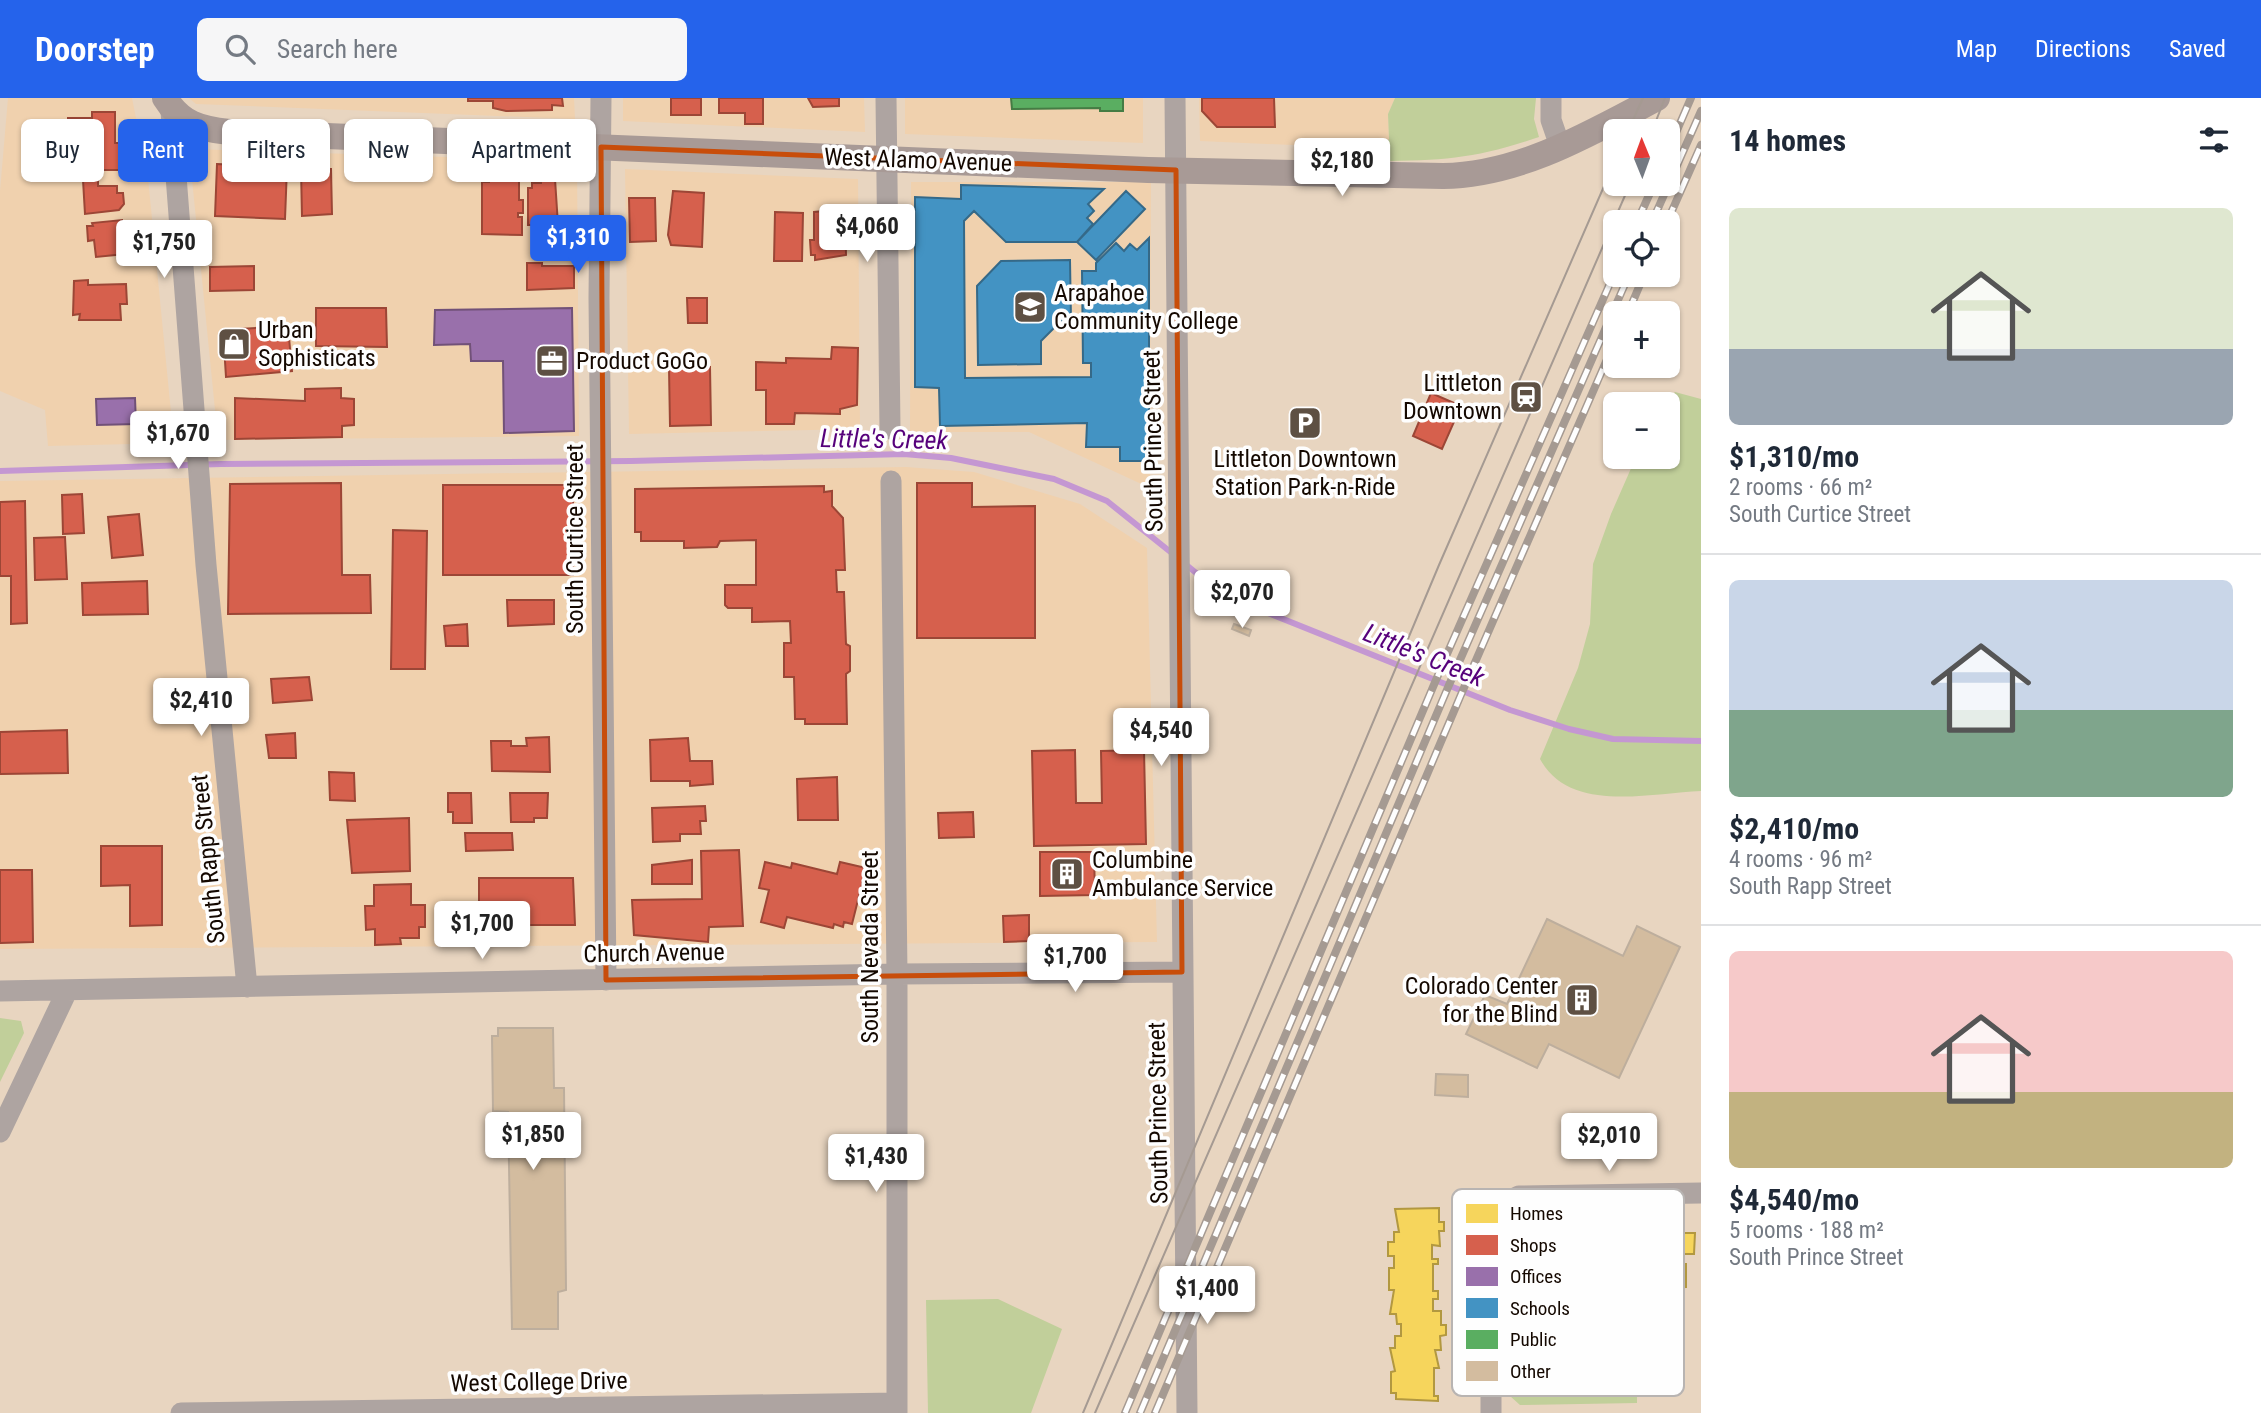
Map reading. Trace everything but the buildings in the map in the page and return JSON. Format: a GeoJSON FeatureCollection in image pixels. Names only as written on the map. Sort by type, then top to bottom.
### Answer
{"type":"FeatureCollection","features":[{"type":"Feature","properties":{"kind":"main road","name":"West Alamo Avenue"},"geometry":{"type":"LineString","coordinates":[[168,101],[194,127],[218,131],[1176,170],[1456,176],[1512,165],[1610,123],[1657,98]]}},
{"type":"Feature","properties":{"kind":"street","name":"South Curtice Street"},"geometry":{"type":"LineString","coordinates":[[601,98],[600,451],[606,980]]}},
{"type":"Feature","properties":{"kind":"street"},"geometry":{"type":"LineString","coordinates":[[886,98],[890,429]]}},
{"type":"Feature","properties":{"kind":"street","name":"South Prince Street"},"geometry":{"type":"LineString","coordinates":[[1174,98],[1187,1403]]}},
{"type":"Feature","properties":{"kind":"street"},"geometry":{"type":"LineString","coordinates":[[1551,98],[1551,120],[1560,146]]}},
{"type":"Feature","properties":{"kind":"street","name":"South Rapp Street"},"geometry":{"type":"LineString","coordinates":[[168,101],[197,451],[247,987]]}},
{"type":"Feature","properties":{"kind":"street","name":"South Nevada Street"},"geometry":{"type":"LineString","coordinates":[[891,481],[897,974],[897,1408]]}},
{"type":"Feature","properties":{"kind":"street","name":"Church Avenue"},"geometry":{"type":"LineString","coordinates":[[0,991],[897,974],[1182,972]]}},
{"type":"Feature","properties":{"kind":"street"},"geometry":{"type":"LineString","coordinates":[[0,1132],[67,990]]}},
{"type":"Feature","properties":{"kind":"street","name":"West College Drive"},"geometry":{"type":"LineString","coordinates":[[181,1413],[897,1408]]}},
{"type":"Feature","properties":{"kind":"highlighted area"},"geometry":{"type":"Polygon","coordinates":[[[601,147],[1176,170],[1182,972],[606,980],[601,147]]]}},
{"type":"Feature","properties":{"kind":"shaded area"},"geometry":{"type":"Polygon","coordinates":[[[8,98],[132,98],[136,119],[118,119],[118,182],[148,182],[174,443],[48,446],[45,410],[0,391],[0,191],[8,98]]]}},
{"type":"Feature","properties":{"kind":"shaded area"},"geometry":{"type":"Polygon","coordinates":[[[189,98],[574,98],[575,119],[196,104],[189,98]]]}},
{"type":"Feature","properties":{"kind":"shaded area"},"geometry":{"type":"Polygon","coordinates":[[[623,98],[864,98],[865,132],[623,121],[623,98]]]}},
{"type":"Feature","properties":{"kind":"shaded area"},"geometry":{"type":"Polygon","coordinates":[[[905,98],[1143,98],[1143,143],[905,134],[905,98]]]}},
{"type":"Feature","properties":{"kind":"shaded area"},"geometry":{"type":"Polygon","coordinates":[[[1199,98],[1395,98],[1388,114],[1389,139],[1383,149],[1200,141],[1199,98]]]}},
{"type":"Feature","properties":{"kind":"shaded area"},"geometry":{"type":"Polygon","coordinates":[[[208,150],[222,150],[222,182],[330,182],[330,153],[344,154],[344,182],[433,182],[433,157],[447,157],[447,182],[577,182],[579,436],[218,440],[192,182],[208,182],[208,150]]]}},
{"type":"Feature","properties":{"kind":"shaded area"},"geometry":{"type":"Polygon","coordinates":[[[625,169],[858,179],[860,429],[629,434],[625,169]]]}},
{"type":"Feature","properties":{"kind":"shaded area","name":"Arapahoe Community College"},"geometry":{"type":"Polygon","coordinates":[[[911,182],[1151,182],[1150,488],[1029,432],[910,432],[911,182]]]}},
{"type":"Feature","properties":{"kind":"shaded area"},"geometry":{"type":"Polygon","coordinates":[[[906,467],[974,472],[1080,504],[1147,548],[1157,942],[0,949],[0,481],[906,467]]]}},
{"type":"Feature","properties":{"kind":"green space"},"geometry":{"type":"Polygon","coordinates":[[[1395,98],[1536,98],[1534,119],[1539,137],[1497,150],[1461,157],[1380,161],[1375,156],[1389,139],[1388,114],[1395,98]]]}},
{"type":"Feature","properties":{"kind":"green space"},"geometry":{"type":"Polygon","coordinates":[[[1680,393],[1701,399],[1701,791],[1635,796],[1590,794],[1570,787],[1553,776],[1540,759],[1578,668],[1590,624],[1593,564],[1631,469],[1680,469],[1680,393]]]}},
{"type":"Feature","properties":{"kind":"green space"},"geometry":{"type":"Polygon","coordinates":[[[0,1018],[21,1021],[24,1033],[0,1082],[0,1018]]]}},
{"type":"Feature","properties":{"kind":"green space"},"geometry":{"type":"Polygon","coordinates":[[[998,1299],[1062,1329],[1031,1413],[928,1413],[926,1300],[998,1299]]]}},
{"type":"Feature","properties":{"kind":"green space"},"geometry":{"type":"Polygon","coordinates":[[[1510,1396],[1637,1396],[1637,1403],[1520,1405],[1510,1396]]]}},
{"type":"Feature","properties":{"kind":"waterway","name":"Little's Creek"},"geometry":{"type":"LineString","coordinates":[[0,471],[221,464],[631,461],[904,454],[951,458],[1054,479],[1107,501],[1173,554]]}},
{"type":"Feature","properties":{"kind":"waterway","name":"Little's Creek"},"geometry":{"type":"LineString","coordinates":[[1184,563],[1223,595],[1510,710],[1569,729],[1613,739],[1701,741]]}},
{"type":"Feature","properties":{"kind":"tram line"},"geometry":{"type":"LineString","coordinates":[[1633,119],[1643,98]]}},
{"type":"Feature","properties":{"kind":"tram line"},"geometry":{"type":"LineString","coordinates":[[1657,119],[1665,98]]}},
{"type":"Feature","properties":{"kind":"tram line"},"geometry":{"type":"LineString","coordinates":[[1083,1413],[1439,565],[1603,189]]}},
{"type":"Feature","properties":{"kind":"tram line"},"geometry":{"type":"LineString","coordinates":[[1095,1413],[1625,196]]}},
{"type":"Feature","properties":{"kind":"railway"},"geometry":{"type":"LineString","coordinates":[[1680,123],[1691,98]]}},
{"type":"Feature","properties":{"kind":"railway"},"geometry":{"type":"LineString","coordinates":[[1657,210],[1701,111]]}},
{"type":"Feature","properties":{"kind":"railway"},"geometry":{"type":"LineString","coordinates":[[1672,210],[1701,145]]}},
{"type":"Feature","properties":{"kind":"railway"},"geometry":{"type":"LineString","coordinates":[[1642,210],[1649,196]]}},
{"type":"Feature","properties":{"kind":"railway"},"geometry":{"type":"LineString","coordinates":[[1125,1413],[1447,654],[1608,287]]}},
{"type":"Feature","properties":{"kind":"railway"},"geometry":{"type":"LineString","coordinates":[[1140,1413],[1449,685],[1624,287]]}},
{"type":"Feature","properties":{"kind":"railway"},"geometry":{"type":"LineString","coordinates":[[1633,301],[1639,287]]}},
{"type":"Feature","properties":{"kind":"railway"},"geometry":{"type":"LineString","coordinates":[[1155,1413],[1603,369]]}},
{"type":"Feature","properties":{"kind":"place","name":"Arapahoe Community College"},"geometry":{"type":"Point","coordinates":[1030,307]}},
{"type":"Feature","properties":{"kind":"place","name":"Urban Sophisticats"},"geometry":{"type":"Point","coordinates":[234,344]}},
{"type":"Feature","properties":{"kind":"place","name":"Product GoGo"},"geometry":{"type":"Point","coordinates":[552,361]}},
{"type":"Feature","properties":{"kind":"place","name":"Littleton Downtown"},"geometry":{"type":"Point","coordinates":[1526,397]}},
{"type":"Feature","properties":{"kind":"place","name":"Littleton Downtown Station Park-n-Ride"},"geometry":{"type":"Point","coordinates":[1305,423]}},
{"type":"Feature","properties":{"kind":"place","name":"Columbine Ambulance Service"},"geometry":{"type":"Point","coordinates":[1067,874]}},
{"type":"Feature","properties":{"kind":"place","name":"Colorado Center for the Blind"},"geometry":{"type":"Point","coordinates":[1582,1000]}}]}
